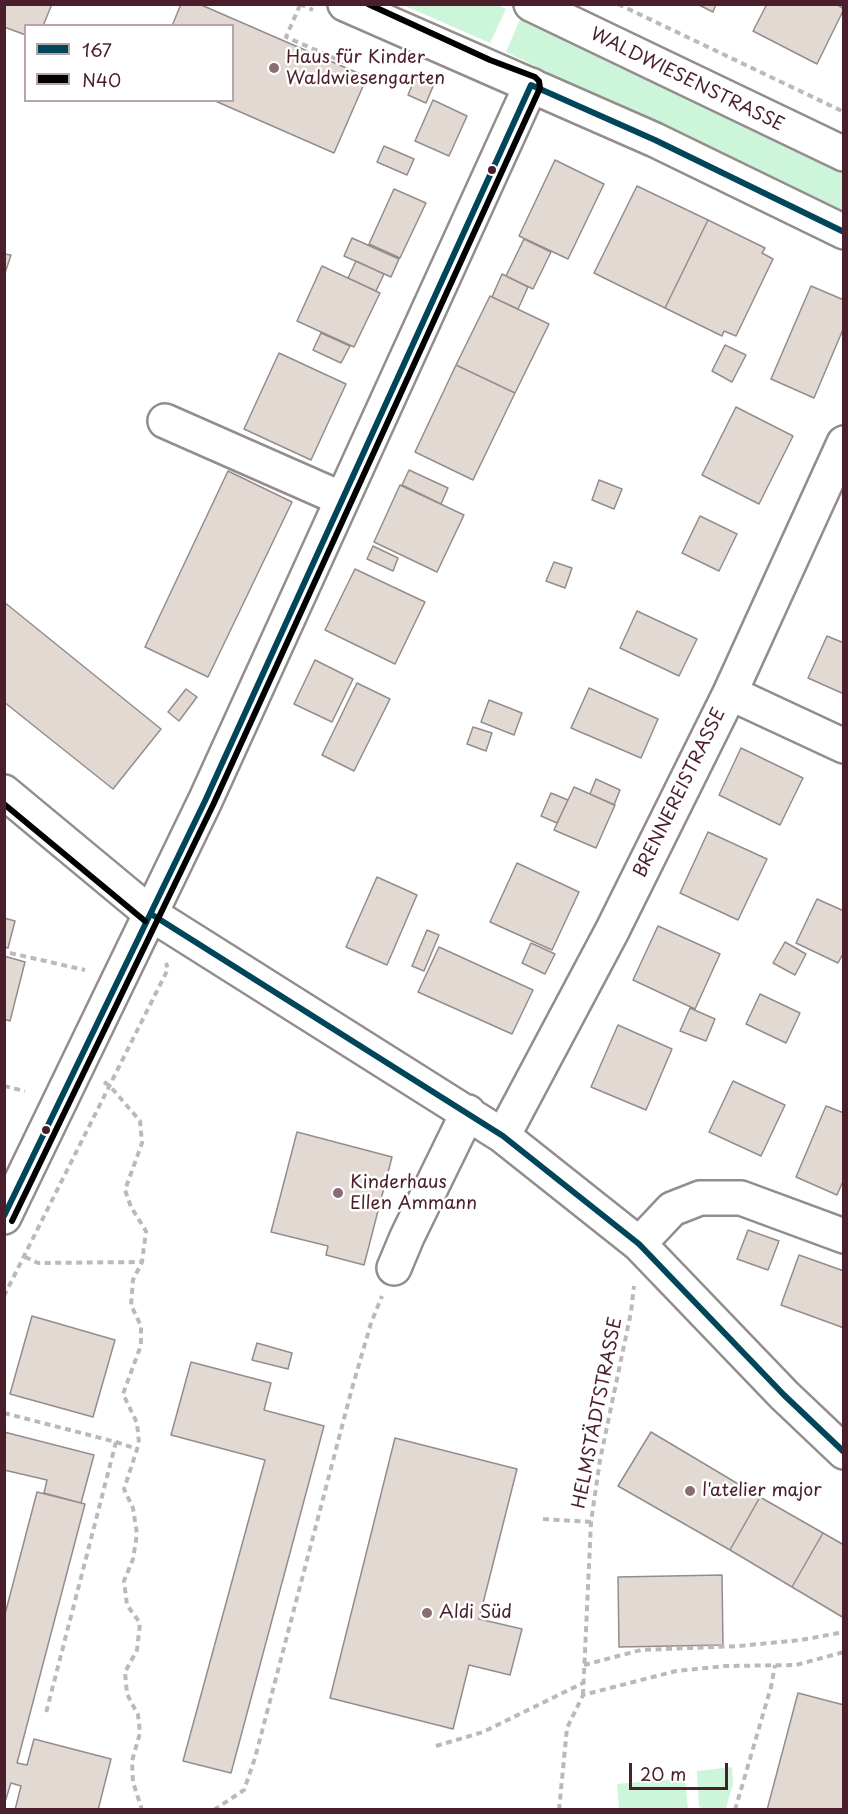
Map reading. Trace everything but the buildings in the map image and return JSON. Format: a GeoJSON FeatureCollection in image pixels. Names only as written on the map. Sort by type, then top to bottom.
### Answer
{"type":"FeatureCollection","features":[{"type":"Feature","properties":{"kind":"street"},"geometry":{"type":"LineString","coordinates":[[345,4],[655,140],[843,232]]}},
{"type":"Feature","properties":{"kind":"street","name":"WALDWIESENSTRASSE"},"geometry":{"type":"LineString","coordinates":[[531,4],[563,12],[843,154]]}},
{"type":"Feature","properties":{"kind":"street"},"geometry":{"type":"LineString","coordinates":[[4,1217],[210,790],[531,85]]}},
{"type":"Feature","properties":{"kind":"street"},"geometry":{"type":"LineString","coordinates":[[165,421],[342,499]]}},
{"type":"Feature","properties":{"kind":"street","name":"BRENNEREISTRASSE"},"geometry":{"type":"LineString","coordinates":[[503,1136],[612,931],[730,693],[843,443]]}},
{"type":"Feature","properties":{"kind":"street"},"geometry":{"type":"LineString","coordinates":[[730,693],[843,746]]}},
{"type":"Feature","properties":{"kind":"street"},"geometry":{"type":"LineString","coordinates":[[4,792],[151,914],[503,1136],[639,1244],[784,1395],[843,1452]]}},
{"type":"Feature","properties":{"kind":"street"},"geometry":{"type":"LineString","coordinates":[[394,1268],[468,1112]]}},
{"type":"Feature","properties":{"kind":"street"},"geometry":{"type":"LineString","coordinates":[[639,1244],[672,1209],[699,1198],[741,1198],[843,1236]]}},
{"type":"Feature","properties":{"kind":"path"},"geometry":{"type":"LineString","coordinates":[[618,4],[843,112]]}},
{"type":"Feature","properties":{"kind":"path"},"geometry":{"type":"LineString","coordinates":[[300,5],[286,37],[350,64]]}},
{"type":"Feature","properties":{"kind":"path"},"geometry":{"type":"LineString","coordinates":[[10,953],[85,970]]}},
{"type":"Feature","properties":{"kind":"path"},"geometry":{"type":"LineString","coordinates":[[77,1068],[110,1086],[140,1121],[142,1143],[125,1190],[131,1207],[146,1232],[141,1262],[133,1280],[130,1305],[141,1326],[141,1345],[123,1394],[138,1423],[139,1443],[124,1489],[133,1508],[137,1534],[133,1559],[124,1581],[127,1605],[140,1623],[137,1650],[125,1672],[127,1694],[138,1715],[140,1733],[132,1761],[133,1782],[142,1809]]}},
{"type":"Feature","properties":{"kind":"path"},"geometry":{"type":"LineString","coordinates":[[4,1086],[25,1091]]}},
{"type":"Feature","properties":{"kind":"path","name":"HELMSTÄDTSTRASSE"},"geometry":{"type":"LineString","coordinates":[[583,1695],[591,1521],[600,1460],[631,1312],[639,1244]]}},
{"type":"Feature","properties":{"kind":"path"},"geometry":{"type":"LineString","coordinates":[[25,1257],[38,1263],[141,1262]]}},
{"type":"Feature","properties":{"kind":"path"},"geometry":{"type":"LineString","coordinates":[[214,1809],[244,1790],[255,1758],[351,1392],[371,1323],[394,1268]]}},
{"type":"Feature","properties":{"kind":"path"},"geometry":{"type":"LineString","coordinates":[[4,1413],[137,1449]]}},
{"type":"Feature","properties":{"kind":"path"},"geometry":{"type":"LineString","coordinates":[[46,1713],[116,1442]]}},
{"type":"Feature","properties":{"kind":"path"},"geometry":{"type":"LineString","coordinates":[[543,1519],[591,1521]]}},
{"type":"Feature","properties":{"kind":"path"},"geometry":{"type":"LineString","coordinates":[[584,1665],[641,1650],[739,1646],[801,1640],[843,1632]]}},
{"type":"Feature","properties":{"kind":"path"},"geometry":{"type":"LineString","coordinates":[[559,1809],[567,1728],[583,1695],[676,1671],[725,1666],[796,1665],[843,1652]]}},
{"type":"Feature","properties":{"kind":"path"},"geometry":{"type":"LineString","coordinates":[[735,1809],[771,1687],[775,1665]]}},
{"type":"Feature","properties":{"kind":"path"},"geometry":{"type":"LineString","coordinates":[[436,1746],[483,1732],[583,1683]]}},
{"type":"Feature","properties":{"kind":"green space"},"geometry":{"type":"Polygon","coordinates":[[[496,4],[506,9],[490,43],[403,5],[496,4]]]}},
{"type":"Feature","properties":{"kind":"green space"},"geometry":{"type":"Polygon","coordinates":[[[521,17],[843,168],[843,214],[506,52],[521,17]]]}},
{"type":"Feature","properties":{"kind":"green space"},"geometry":{"type":"Polygon","coordinates":[[[732,1767],[733,1783],[726,1809],[699,1807],[697,1771],[732,1767]]]}},
{"type":"Feature","properties":{"kind":"green space"},"geometry":{"type":"Polygon","coordinates":[[[685,1778],[688,1809],[619,1809],[617,1784],[685,1778]]]}},
{"type":"Feature","properties":{"kind":"transit line","name":"N40"},"geometry":{"type":"LineString","coordinates":[[12,1221],[213,805],[540,88],[539,81],[535,77],[490,60],[368,4]]}},
{"type":"Feature","properties":{"kind":"transit line","name":"167"},"geometry":{"type":"LineString","coordinates":[[4,1216],[205,801],[531,85],[655,140],[844,232]]}},
{"type":"Feature","properties":{"kind":"transit line","name":"N40"},"geometry":{"type":"LineString","coordinates":[[4,804],[145,921]]}},
{"type":"Feature","properties":{"kind":"transit line","name":"167"},"geometry":{"type":"LineString","coordinates":[[151,914],[503,1136],[639,1244],[784,1395],[844,1452]]}},
{"type":"Feature","properties":{"kind":"place","name":"Haus für Kinder Waldwiesengarten"},"geometry":{"type":"Point","coordinates":[274,68]}},
{"type":"Feature","properties":{"kind":"place","name":"Kinderhaus Ellen Ammann"},"geometry":{"type":"Point","coordinates":[338,1193]}},
{"type":"Feature","properties":{"kind":"place","name":"l'atelier major"},"geometry":{"type":"Point","coordinates":[690,1491]}},
{"type":"Feature","properties":{"kind":"place","name":"Aldi Süd"},"geometry":{"type":"Point","coordinates":[427,1613]}}]}
